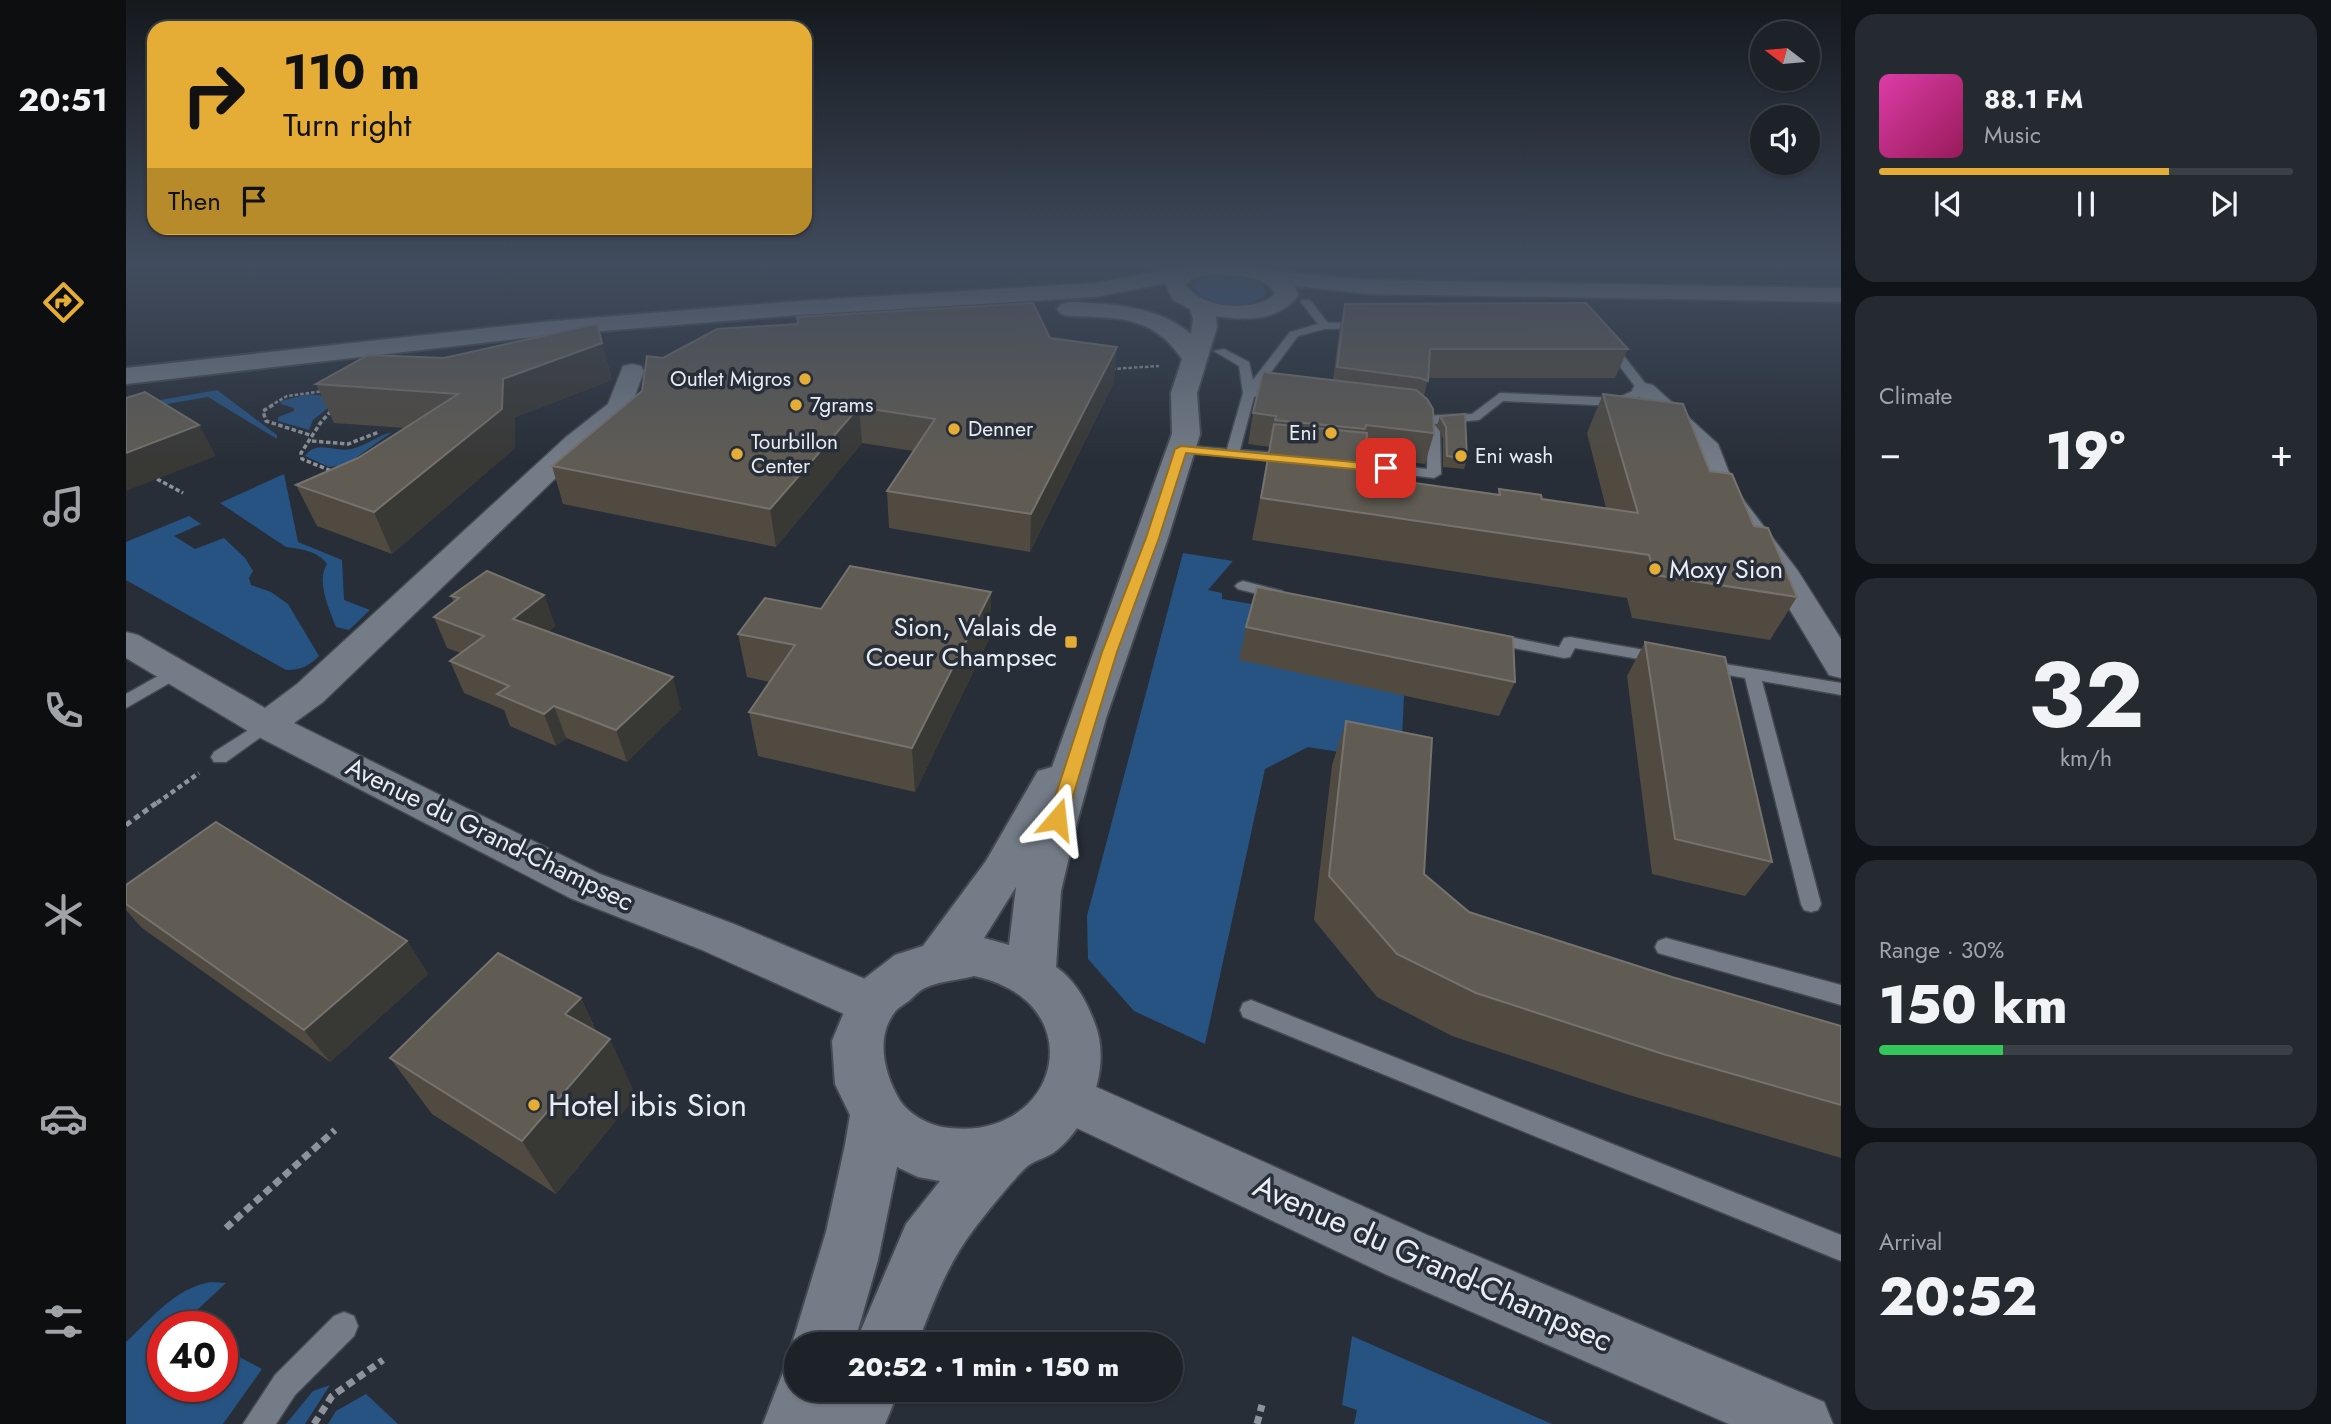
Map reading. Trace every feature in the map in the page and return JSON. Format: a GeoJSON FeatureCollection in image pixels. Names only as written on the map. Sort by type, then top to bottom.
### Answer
{"type":"FeatureCollection","features":[{"type":"Feature","properties":{"kind":"main road"},"geometry":{"type":"LineString","coordinates":[[126,376],[520,331]]}},
{"type":"Feature","properties":{"kind":"main road"},"geometry":{"type":"LineString","coordinates":[[126,391],[370,358],[642,331]]}},
{"type":"Feature","properties":{"kind":"main road"},"geometry":{"type":"LineString","coordinates":[[1171,331],[1176,334],[1195,359]]}},
{"type":"Feature","properties":{"kind":"main road"},"geometry":{"type":"LineString","coordinates":[[1184,442],[1184,393],[1204,331]]}},
{"type":"Feature","properties":{"kind":"main road"},"geometry":{"type":"LineString","coordinates":[[1032,976],[1033,931],[1038,891],[1087,718],[1184,442],[1197,420],[1229,331]]}},
{"type":"Feature","properties":{"kind":"main road"},"geometry":{"type":"LineString","coordinates":[[941,959],[990,891],[1087,718]]}},
{"type":"Feature","properties":{"kind":"main road"},"geometry":{"type":"LineString","coordinates":[[891,1332],[927,1245],[954,1208],[1006,1150],[1051,1119],[1065,1097],[1075,1065],[1073,1032],[1059,1002],[1032,976],[1007,963],[974,956],[941,959],[909,971],[883,991],[872,1004],[858,1038],[858,1078],[865,1098],[876,1116],[901,1140],[934,1154],[971,1157],[1006,1150]]}},
{"type":"Feature","properties":{"kind":"main road"},"geometry":{"type":"LineString","coordinates":[[827,1332],[848,1271],[869,1177],[876,1116]]}},
{"type":"Feature","properties":{"kind":"main road"},"geometry":{"type":"LineString","coordinates":[[796,1424],[804,1402]]}},
{"type":"Feature","properties":{"kind":"main road"},"geometry":{"type":"LineString","coordinates":[[852,1424],[862,1402]]}},
{"type":"Feature","properties":{"kind":"street"},"geometry":{"type":"LineString","coordinates":[[266,725],[310,693],[558,460],[620,407],[632,371]]}},
{"type":"Feature","properties":{"kind":"street"},"geometry":{"type":"LineString","coordinates":[[1644,390],[1705,444],[1723,491],[1787,578],[1841,667]]}},
{"type":"Feature","properties":{"kind":"street","name":"Avenue du Grand-Champsec"},"geometry":{"type":"LineString","coordinates":[[126,643],[266,725],[585,886],[718,937],[872,1004]]}},
{"type":"Feature","properties":{"kind":"street","name":"Avenue du Grand-Champsec"},"geometry":{"type":"LineString","coordinates":[[1065,1097],[1405,1254],[1802,1424]]}},
{"type":"Feature","properties":{"kind":"lane"},"geometry":{"type":"LineString","coordinates":[[1233,452],[1249,393],[1294,334],[1304,331]]}},
{"type":"Feature","properties":{"kind":"lane"},"geometry":{"type":"LineString","coordinates":[[1426,421],[1475,417],[1500,397],[1619,402],[1644,390],[1602,335]]}},
{"type":"Feature","properties":{"kind":"lane"},"geometry":{"type":"LineString","coordinates":[[1220,351],[1245,364],[1249,393]]}},
{"type":"Feature","properties":{"kind":"lane"},"geometry":{"type":"LineString","coordinates":[[1249,393],[1276,397]]}},
{"type":"Feature","properties":{"kind":"lane"},"geometry":{"type":"LineString","coordinates":[[1324,461],[1434,474],[1434,431],[1426,421],[1411,414]]}},
{"type":"Feature","properties":{"kind":"lane"},"geometry":{"type":"LineString","coordinates":[[1184,442],[1233,452],[1298,459]]}},
{"type":"Feature","properties":{"kind":"lane"},"geometry":{"type":"LineString","coordinates":[[1242,586],[1296,597]]}},
{"type":"Feature","properties":{"kind":"lane"},"geometry":{"type":"LineString","coordinates":[[1470,634],[1564,653],[1570,642],[1841,689]]}},
{"type":"Feature","properties":{"kind":"lane"},"geometry":{"type":"LineString","coordinates":[[126,702],[174,673]]}},
{"type":"Feature","properties":{"kind":"lane"},"geometry":{"type":"LineString","coordinates":[[1752,674],[1811,904]]}},
{"type":"Feature","properties":{"kind":"lane"},"geometry":{"type":"LineString","coordinates":[[220,757],[266,725]]}},
{"type":"Feature","properties":{"kind":"lane"},"geometry":{"type":"LineString","coordinates":[[1666,947],[1841,995]]}},
{"type":"Feature","properties":{"kind":"lane"},"geometry":{"type":"LineString","coordinates":[[1251,1010],[1841,1248]]}},
{"type":"Feature","properties":{"kind":"lane"},"geometry":{"type":"LineString","coordinates":[[258,1424],[285,1385],[344,1326]]}},
{"type":"Feature","properties":{"kind":"path"},"geometry":{"type":"LineString","coordinates":[[1110,369],[1161,366]]}},
{"type":"Feature","properties":{"kind":"path"},"geometry":{"type":"LineString","coordinates":[[331,393],[299,393],[276,401],[263,411],[263,416],[266,421],[312,439],[348,444],[379,432]]}},
{"type":"Feature","properties":{"kind":"path"},"geometry":{"type":"LineString","coordinates":[[334,472],[302,459],[301,453],[312,439],[320,419],[337,406]]}},
{"type":"Feature","properties":{"kind":"path"},"geometry":{"type":"LineString","coordinates":[[322,476],[346,470]]}},
{"type":"Feature","properties":{"kind":"path"},"geometry":{"type":"LineString","coordinates":[[158,479],[183,493]]}},
{"type":"Feature","properties":{"kind":"path"},"geometry":{"type":"LineString","coordinates":[[126,825],[220,757]]}},
{"type":"Feature","properties":{"kind":"path"},"geometry":{"type":"LineString","coordinates":[[226,1228],[335,1130]]}},
{"type":"Feature","properties":{"kind":"path"},"geometry":{"type":"LineString","coordinates":[[314,1424],[332,1396],[383,1360]]}},
{"type":"Feature","properties":{"kind":"path"},"geometry":{"type":"LineString","coordinates":[[1257,1424],[1262,1405]]}},
{"type":"Feature","properties":{"kind":"shaded area"},"geometry":{"type":"Polygon","coordinates":[[[217,390],[277,435],[277,439],[208,397],[126,411],[126,406],[217,390]]]}},
{"type":"Feature","properties":{"kind":"shaded area"},"geometry":{"type":"Polygon","coordinates":[[[308,394],[326,396],[329,407],[313,420],[309,430],[278,421],[278,417],[294,411],[294,408],[281,404],[281,401],[308,394]]]}},
{"type":"Feature","properties":{"kind":"shaded area"},"geometry":{"type":"Polygon","coordinates":[[[392,432],[346,465],[329,467],[305,456],[321,447],[345,450],[356,448],[392,432]]]}},
{"type":"Feature","properties":{"kind":"shaded area"},"geometry":{"type":"Polygon","coordinates":[[[284,474],[298,542],[342,560],[344,600],[370,610],[349,630],[336,627],[323,587],[327,564],[319,556],[309,551],[286,547],[220,503],[284,474]]]}},
{"type":"Feature","properties":{"kind":"shaded area"},"geometry":{"type":"Polygon","coordinates":[[[189,516],[201,524],[174,536],[195,549],[224,538],[245,558],[253,571],[249,578],[251,585],[271,592],[288,604],[319,656],[308,665],[286,670],[126,580],[126,542],[189,516]]]}},
{"type":"Feature","properties":{"kind":"shaded area"},"geometry":{"type":"Polygon","coordinates":[[[1183,553],[1233,561],[1208,590],[1222,593],[1222,599],[1316,615],[1404,695],[1401,762],[1308,747],[1265,769],[1205,1044],[1134,1011],[1088,959],[1087,916],[1183,553]]]}},
{"type":"Feature","properties":{"kind":"shaded area"},"geometry":{"type":"Polygon","coordinates":[[[226,1283],[196,1311],[159,1311],[175,1297],[198,1285],[226,1283]]]}},
{"type":"Feature","properties":{"kind":"shaded area"},"geometry":{"type":"Polygon","coordinates":[[[147,1322],[147,1402],[238,1402],[238,1356],[262,1369],[223,1424],[126,1424],[126,1342],[147,1322]]]}},
{"type":"Feature","properties":{"kind":"shaded area"},"geometry":{"type":"Polygon","coordinates":[[[1352,1336],[1552,1424],[1354,1424],[1357,1410],[1342,1405],[1352,1336]]]}},
{"type":"Feature","properties":{"kind":"shaded area"},"geometry":{"type":"Polygon","coordinates":[[[330,1385],[305,1424],[286,1424],[313,1391],[330,1385]]]}},
{"type":"Feature","properties":{"kind":"shaded area"},"geometry":{"type":"Polygon","coordinates":[[[366,1394],[398,1424],[328,1424],[336,1411],[366,1394]]]}},
{"type":"Feature","properties":{"kind":"building"},"geometry":{"type":"Polygon","coordinates":[[[563,331],[599,331],[602,343],[503,379],[502,409],[374,512],[296,485],[358,458],[458,394],[316,384],[368,355],[444,358],[563,331]]]}},
{"type":"Feature","properties":{"kind":"building"},"geometry":{"type":"Polygon","coordinates":[[[712,331],[1047,331],[1050,338],[1117,347],[1031,514],[887,491],[935,419],[859,407],[770,509],[552,466],[642,391],[647,356],[663,358],[712,331]]]}},
{"type":"Feature","properties":{"kind":"building"},"geometry":{"type":"Polygon","coordinates":[[[1342,331],[1612,331],[1628,349],[1430,349],[1428,381],[1337,367],[1342,331]]]}},
{"type":"Feature","properties":{"kind":"building"},"geometry":{"type":"Polygon","coordinates":[[[1263,372],[1416,390],[1427,399],[1433,409],[1434,433],[1366,425],[1365,429],[1275,420],[1276,416],[1253,413],[1263,372]]]}},
{"type":"Feature","properties":{"kind":"building"},"geometry":{"type":"Polygon","coordinates":[[[145,392],[199,425],[126,453],[126,398],[145,392]]]}},
{"type":"Feature","properties":{"kind":"building"},"geometry":{"type":"Polygon","coordinates":[[[1603,394],[1683,404],[1710,471],[1732,474],[1754,526],[1768,528],[1797,597],[1655,575],[1649,555],[1261,498],[1274,424],[1367,433],[1365,476],[1500,495],[1499,489],[1541,495],[1542,499],[1638,513],[1603,394]]]}},
{"type":"Feature","properties":{"kind":"building"},"geometry":{"type":"Polygon","coordinates":[[[1465,414],[1467,459],[1447,456],[1446,427],[1440,416],[1465,414]]]}},
{"type":"Feature","properties":{"kind":"building"},"geometry":{"type":"Polygon","coordinates":[[[850,566],[991,592],[912,748],[749,712],[795,645],[738,634],[765,598],[821,609],[850,566]]]}},
{"type":"Feature","properties":{"kind":"building"},"geometry":{"type":"Polygon","coordinates":[[[487,571],[544,595],[513,619],[673,677],[616,730],[554,706],[544,714],[497,694],[509,686],[450,661],[484,636],[434,617],[459,598],[451,596],[487,571]]]}},
{"type":"Feature","properties":{"kind":"building"},"geometry":{"type":"Polygon","coordinates":[[[1257,587],[1513,637],[1515,682],[1246,627],[1257,587]]]}},
{"type":"Feature","properties":{"kind":"building"},"geometry":{"type":"Polygon","coordinates":[[[1645,642],[1725,657],[1772,862],[1675,839],[1645,642]]]}},
{"type":"Feature","properties":{"kind":"building"},"geometry":{"type":"Polygon","coordinates":[[[1346,721],[1432,738],[1424,874],[1469,912],[1672,977],[1841,1026],[1841,1105],[1663,1054],[1476,993],[1397,954],[1329,876],[1346,721]]]}},
{"type":"Feature","properties":{"kind":"building"},"geometry":{"type":"Polygon","coordinates":[[[216,822],[407,941],[304,1030],[126,904],[126,885],[216,822]]]}},
{"type":"Feature","properties":{"kind":"building"},"geometry":{"type":"Polygon","coordinates":[[[498,953],[581,998],[565,1014],[610,1039],[522,1141],[390,1058],[498,953]]]}},
{"type":"Feature","properties":{"kind":"place","name":"Outlet Migros"},"geometry":{"type":"Point","coordinates":[805,379]}},
{"type":"Feature","properties":{"kind":"place","name":"7grams"},"geometry":{"type":"Point","coordinates":[796,405]}},
{"type":"Feature","properties":{"kind":"place","name":"Denner"},"geometry":{"type":"Point","coordinates":[954,429]}},
{"type":"Feature","properties":{"kind":"place","name":"Eni"},"geometry":{"type":"Point","coordinates":[1331,433]}},
{"type":"Feature","properties":{"kind":"place","name":"Tourbillon Center"},"geometry":{"type":"Point","coordinates":[737,454]}},
{"type":"Feature","properties":{"kind":"place","name":"Eni wash"},"geometry":{"type":"Point","coordinates":[1461,456]}},
{"type":"Feature","properties":{"kind":"place","name":"Moxy Sion"},"geometry":{"type":"Point","coordinates":[1655,569]}},
{"type":"Feature","properties":{"kind":"place","name":"Sion, Valais de Coeur Champsec"},"geometry":{"type":"Point","coordinates":[1071,642]}},
{"type":"Feature","properties":{"kind":"place","name":"Hotel ibis Sion"},"geometry":{"type":"Point","coordinates":[534,1105]}},
{"type":"Feature","properties":{"kind":"route"},"geometry":{"type":"LineString","coordinates":[[1057,819],[1109,652],[1152,538],[1181,449],[1386,468]]}}]}
